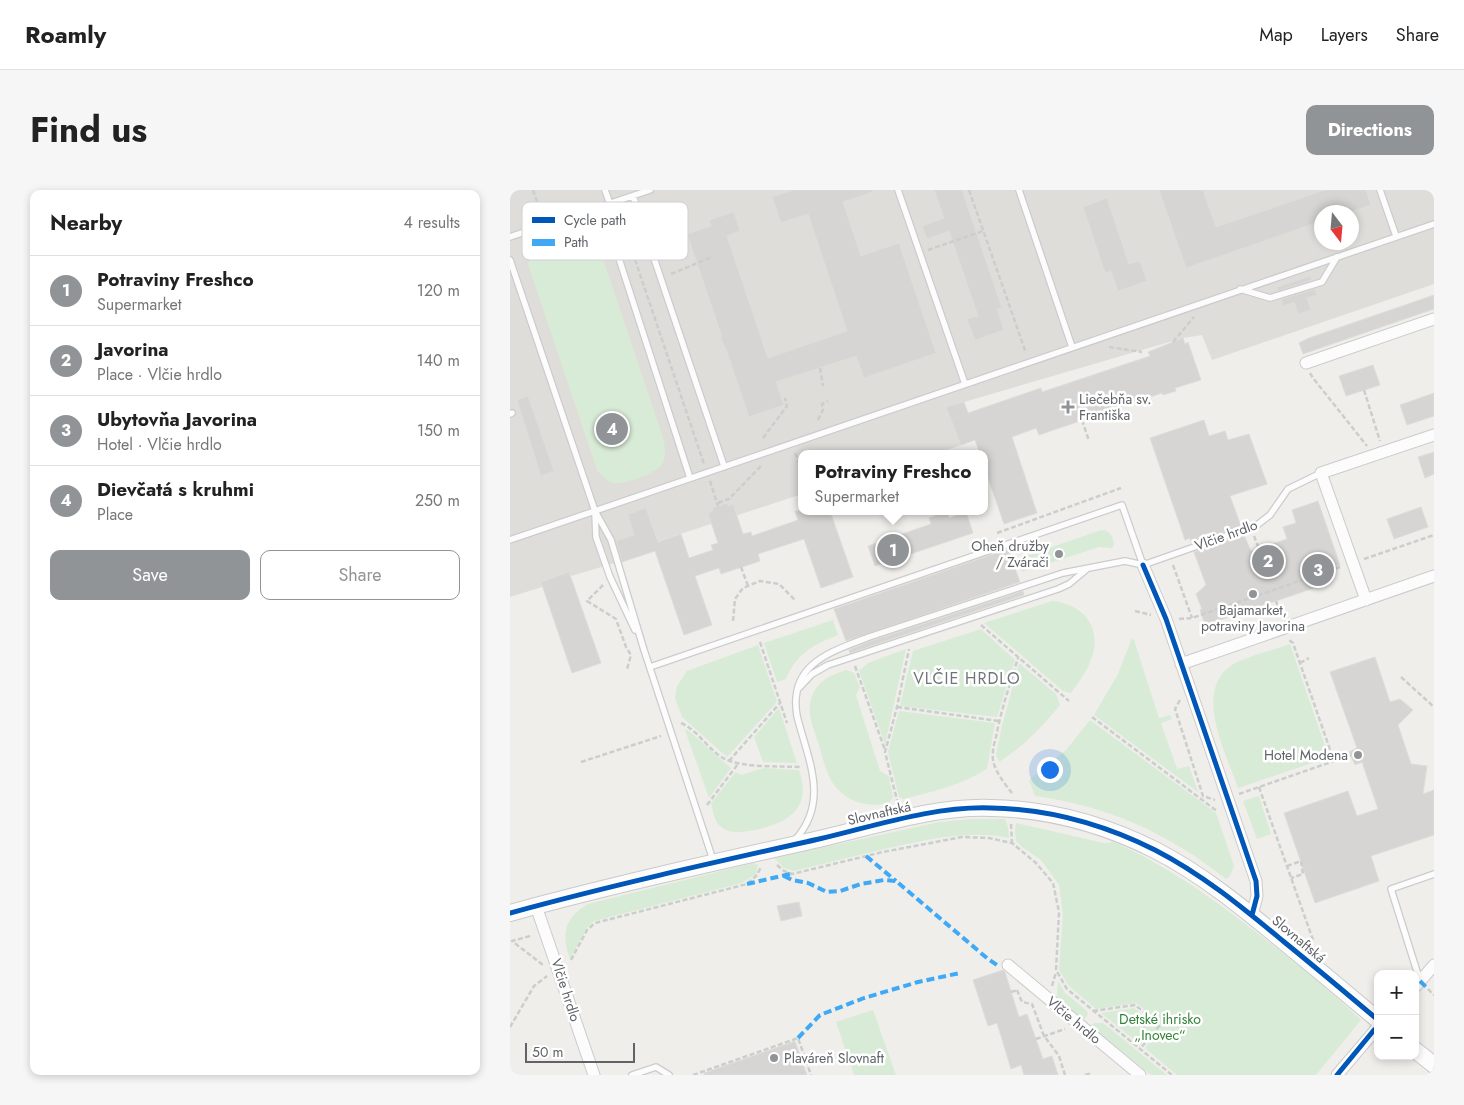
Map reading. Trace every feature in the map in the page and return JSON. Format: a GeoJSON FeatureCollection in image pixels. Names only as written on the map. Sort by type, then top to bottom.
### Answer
{"type":"FeatureCollection","features":[{"type":"Feature","properties":{"kind":"main road","name":"Slovnaftská"},"geometry":{"type":"LineString","coordinates":[[510,913],[714,862],[938,812],[990,808],[1039,813],[1081,821],[1136,841],[1175,861],[1252,915],[1374,1017]]}},
{"type":"Feature","properties":{"kind":"main road"},"geometry":{"type":"LineString","coordinates":[[1419,1054],[1434,1065]]}},
{"type":"Feature","properties":{"kind":"street"},"geometry":{"type":"LineString","coordinates":[[1306,363],[1434,319]]}},
{"type":"Feature","properties":{"kind":"street","name":"Vlčie hrdlo"},"geometry":{"type":"LineString","coordinates":[[1321,473],[1434,435]]}},
{"type":"Feature","properties":{"kind":"street"},"geometry":{"type":"LineString","coordinates":[[1321,473],[1366,600]]}},
{"type":"Feature","properties":{"kind":"street"},"geometry":{"type":"LineString","coordinates":[[1143,565],[1166,619],[1256,881],[1257,896],[1252,915]]}},
{"type":"Feature","properties":{"kind":"street"},"geometry":{"type":"LineString","coordinates":[[1181,664],[1434,576]]}},
{"type":"Feature","properties":{"kind":"street","name":"Vlčie hrdlo"},"geometry":{"type":"LineString","coordinates":[[536,906],[594,1075]]}},
{"type":"Feature","properties":{"kind":"street"},"geometry":{"type":"LineString","coordinates":[[1421,986],[1434,964]]}},
{"type":"Feature","properties":{"kind":"street","name":"Vlčie hrdlo"},"geometry":{"type":"LineString","coordinates":[[1008,965],[1140,1075]]}},
{"type":"Feature","properties":{"kind":"street"},"geometry":{"type":"LineString","coordinates":[[1337,1075],[1374,1032]]}},
{"type":"Feature","properties":{"kind":"lane"},"geometry":{"type":"LineString","coordinates":[[605,190],[609,202]]}},
{"type":"Feature","properties":{"kind":"lane"},"geometry":{"type":"LineString","coordinates":[[616,202],[650,190]]}},
{"type":"Feature","properties":{"kind":"lane"},"geometry":{"type":"LineString","coordinates":[[898,190],[964,384]]}},
{"type":"Feature","properties":{"kind":"lane"},"geometry":{"type":"LineString","coordinates":[[1019,190],[1072,347]]}},
{"type":"Feature","properties":{"kind":"lane"},"geometry":{"type":"LineString","coordinates":[[1380,190],[1396,236]]}},
{"type":"Feature","properties":{"kind":"lane"},"geometry":{"type":"LineString","coordinates":[[633,196],[635,202]]}},
{"type":"Feature","properties":{"kind":"lane"},"geometry":{"type":"LineString","coordinates":[[510,540],[1210,299],[1434,224]]}},
{"type":"Feature","properties":{"kind":"lane"},"geometry":{"type":"LineString","coordinates":[[510,238],[522,234]]}},
{"type":"Feature","properties":{"kind":"lane"},"geometry":{"type":"LineString","coordinates":[[1240,289],[1270,298],[1322,282],[1337,257]]}},
{"type":"Feature","properties":{"kind":"lane"},"geometry":{"type":"LineString","coordinates":[[510,260],[595,511],[611,540],[644,650],[714,862]]}},
{"type":"Feature","properties":{"kind":"lane"},"geometry":{"type":"LineString","coordinates":[[619,260],[690,478]]}},
{"type":"Feature","properties":{"kind":"lane"},"geometry":{"type":"LineString","coordinates":[[655,260],[724,466]]}},
{"type":"Feature","properties":{"kind":"lane","name":"Vlčie hrdlo"},"geometry":{"type":"LineString","coordinates":[[1143,565],[1257,525],[1270,515],[1288,489],[1321,473]]}},
{"type":"Feature","properties":{"kind":"lane"},"geometry":{"type":"LineString","coordinates":[[650,667],[1122,505],[1143,565]]}},
{"type":"Feature","properties":{"kind":"lane"},"geometry":{"type":"LineString","coordinates":[[595,511],[596,537],[610,577],[644,650]]}},
{"type":"Feature","properties":{"kind":"lane"},"geometry":{"type":"LineString","coordinates":[[790,845],[805,826],[815,798],[815,784],[796,710],[796,691],[804,674],[816,661],[869,637],[1049,577],[1124,561],[1143,565]]}},
{"type":"Feature","properties":{"kind":"lane"},"geometry":{"type":"LineString","coordinates":[[796,691],[812,674],[828,664],[1058,589],[1069,584],[1091,567]]}},
{"type":"Feature","properties":{"kind":"lane"},"geometry":{"type":"LineString","coordinates":[[1421,986],[1391,889],[1434,874]]}},
{"type":"Feature","properties":{"kind":"lane"},"geometry":{"type":"LineString","coordinates":[[632,1075],[656,1067],[668,1075]]}},
{"type":"Feature","properties":{"kind":"path"},"geometry":{"type":"LineString","coordinates":[[534,190],[538,202]]}},
{"type":"Feature","properties":{"kind":"path"},"geometry":{"type":"LineString","coordinates":[[969,190],[1029,362]]}},
{"type":"Feature","properties":{"kind":"path"},"geometry":{"type":"LineString","coordinates":[[920,253],[983,231]]}},
{"type":"Feature","properties":{"kind":"path"},"geometry":{"type":"LineString","coordinates":[[661,279],[712,257]]}},
{"type":"Feature","properties":{"kind":"path"},"geometry":{"type":"LineString","coordinates":[[635,260],[718,505],[729,499],[762,465]]}},
{"type":"Feature","properties":{"kind":"path"},"geometry":{"type":"LineString","coordinates":[[1172,342],[1210,299]]}},
{"type":"Feature","properties":{"kind":"path"},"geometry":{"type":"LineString","coordinates":[[1085,343],[1142,352]]}},
{"type":"Feature","properties":{"kind":"path"},"geometry":{"type":"LineString","coordinates":[[1306,363],[1313,378],[1379,453]]}},
{"type":"Feature","properties":{"kind":"path"},"geometry":{"type":"LineString","coordinates":[[820,368],[822,386]]}},
{"type":"Feature","properties":{"kind":"path"},"geometry":{"type":"LineString","coordinates":[[1364,390],[1379,453]]}},
{"type":"Feature","properties":{"kind":"path"},"geometry":{"type":"LineString","coordinates":[[763,438],[788,406],[785,398]]}},
{"type":"Feature","properties":{"kind":"path"},"geometry":{"type":"LineString","coordinates":[[818,420],[824,410],[822,404],[828,401]]}},
{"type":"Feature","properties":{"kind":"path"},"geometry":{"type":"LineString","coordinates":[[1082,420],[1089,441]]}},
{"type":"Feature","properties":{"kind":"path"},"geometry":{"type":"LineString","coordinates":[[787,456],[796,453],[798,459]]}},
{"type":"Feature","properties":{"kind":"path"},"geometry":{"type":"LineString","coordinates":[[997,533],[1121,488]]}},
{"type":"Feature","properties":{"kind":"path"},"geometry":{"type":"LineString","coordinates":[[1353,563],[1434,535]]}},
{"type":"Feature","properties":{"kind":"path"},"geometry":{"type":"LineString","coordinates":[[1172,563],[1192,618]]}},
{"type":"Feature","properties":{"kind":"path"},"geometry":{"type":"LineString","coordinates":[[741,567],[748,586]]}},
{"type":"Feature","properties":{"kind":"path"},"geometry":{"type":"LineString","coordinates":[[1173,619],[1192,618],[1328,571]]}},
{"type":"Feature","properties":{"kind":"path"},"geometry":{"type":"LineString","coordinates":[[610,577],[587,601],[616,619],[626,647],[631,655],[627,669]]}},
{"type":"Feature","properties":{"kind":"path"},"geometry":{"type":"LineString","coordinates":[[733,622],[735,599],[743,588],[760,581],[779,584],[796,601]]}},
{"type":"Feature","properties":{"kind":"path"},"geometry":{"type":"LineString","coordinates":[[1276,601],[1285,628],[1293,643],[1334,760]]}},
{"type":"Feature","properties":{"kind":"path"},"geometry":{"type":"LineString","coordinates":[[1135,611],[1152,615],[1153,618]]}},
{"type":"Feature","properties":{"kind":"path"},"geometry":{"type":"LineString","coordinates":[[978,623],[1070,701]]}},
{"type":"Feature","properties":{"kind":"path"},"geometry":{"type":"LineString","coordinates":[[760,642],[788,726]]}},
{"type":"Feature","properties":{"kind":"path"},"geometry":{"type":"LineString","coordinates":[[885,752],[910,646]]}},
{"type":"Feature","properties":{"kind":"path"},"geometry":{"type":"LineString","coordinates":[[1012,843],[1012,810],[1016,797],[1004,784],[993,761],[993,752],[999,721],[1018,658]]}},
{"type":"Feature","properties":{"kind":"path"},"geometry":{"type":"LineString","coordinates":[[1300,663],[1309,658]]}},
{"type":"Feature","properties":{"kind":"path"},"geometry":{"type":"LineString","coordinates":[[854,664],[885,752],[898,804]]}},
{"type":"Feature","properties":{"kind":"path"},"geometry":{"type":"LineString","coordinates":[[1401,677],[1434,708]]}},
{"type":"Feature","properties":{"kind":"path"},"geometry":{"type":"LineString","coordinates":[[1092,717],[1220,813],[1215,799],[1203,796],[1175,709],[1180,701],[1177,692]]}},
{"type":"Feature","properties":{"kind":"path"},"geometry":{"type":"LineString","coordinates":[[729,761],[780,703]]}},
{"type":"Feature","properties":{"kind":"path"},"geometry":{"type":"LineString","coordinates":[[897,707],[999,721]]}},
{"type":"Feature","properties":{"kind":"path"},"geometry":{"type":"LineString","coordinates":[[680,723],[693,730],[724,759],[729,761],[738,764],[802,767]]}},
{"type":"Feature","properties":{"kind":"path"},"geometry":{"type":"LineString","coordinates":[[581,762],[661,736]]}},
{"type":"Feature","properties":{"kind":"path"},"geometry":{"type":"LineString","coordinates":[[1236,795],[1334,760],[1351,756]]}},
{"type":"Feature","properties":{"kind":"path"},"geometry":{"type":"LineString","coordinates":[[707,804],[738,764]]}},
{"type":"Feature","properties":{"kind":"path"},"geometry":{"type":"LineString","coordinates":[[1259,787],[1312,940]]}},
{"type":"Feature","properties":{"kind":"path"},"geometry":{"type":"LineString","coordinates":[[776,865],[792,874],[900,848],[962,837],[989,838],[1012,843],[1036,863],[1053,883],[1059,912],[1056,970],[1067,989],[1172,1075]]}},
{"type":"Feature","properties":{"kind":"path"},"geometry":{"type":"LineString","coordinates":[[1287,866],[1301,861],[1303,874],[1291,878]]}},
{"type":"Feature","properties":{"kind":"path"},"geometry":{"type":"LineString","coordinates":[[571,960],[588,930],[595,923],[747,884],[757,875],[760,868]]}},
{"type":"Feature","properties":{"kind":"path"},"geometry":{"type":"LineString","coordinates":[[511,941],[530,936]]}},
{"type":"Feature","properties":{"kind":"path"},"geometry":{"type":"LineString","coordinates":[[511,941],[545,967]]}},
{"type":"Feature","properties":{"kind":"path"},"geometry":{"type":"LineString","coordinates":[[1008,965],[1022,1002],[1032,1004],[1044,1036],[1059,1056],[1065,1075]]}},
{"type":"Feature","properties":{"kind":"path"},"geometry":{"type":"LineString","coordinates":[[510,1027],[534,986],[552,972]]}},
{"type":"Feature","properties":{"kind":"path"},"geometry":{"type":"LineString","coordinates":[[1421,986],[1434,995]]}},
{"type":"Feature","properties":{"kind":"path"},"geometry":{"type":"LineString","coordinates":[[1011,992],[1018,990]]}},
{"type":"Feature","properties":{"kind":"path"},"geometry":{"type":"LineString","coordinates":[[1093,1011],[1135,1005],[1160,1025],[1140,1048]]}},
{"type":"Feature","properties":{"kind":"path"},"geometry":{"type":"LineString","coordinates":[[1142,1030],[1151,1018]]}},
{"type":"Feature","properties":{"kind":"path"},"geometry":{"type":"LineString","coordinates":[[1036,1039],[1062,1030]]}},
{"type":"Feature","properties":{"kind":"path"},"geometry":{"type":"LineString","coordinates":[[693,1075],[798,1038],[811,1075]]}},
{"type":"Feature","properties":{"kind":"path"},"geometry":{"type":"LineString","coordinates":[[1085,1075],[1092,1073]]}},
{"type":"Feature","properties":{"kind":"shaded area"},"geometry":{"type":"Polygon","coordinates":[[[510,190],[1434,190],[1434,284],[1212,360],[1202,335],[1183,338],[947,407],[961,445],[947,450],[798,450],[798,495],[653,543],[655,551],[571,576],[569,572],[541,582],[542,587],[510,597],[510,190]]]}},
{"type":"Feature","properties":{"kind":"green space"},"geometry":{"type":"Polygon","coordinates":[[[529,260],[603,260],[664,441],[664,459],[659,468],[623,483],[612,483],[597,470],[528,264],[529,260]]]}},
{"type":"Feature","properties":{"kind":"green space"},"geometry":{"type":"Polygon","coordinates":[[[1101,530],[1107,531],[1112,536],[1114,544],[1112,548],[1099,547],[1022,572],[1018,559],[1101,530]]]}},
{"type":"Feature","properties":{"kind":"green space"},"geometry":{"type":"Polygon","coordinates":[[[1052,601],[1074,607],[1089,621],[1093,629],[1095,639],[1094,650],[1090,662],[1071,693],[1063,691],[984,623],[1052,601]]]}},
{"type":"Feature","properties":{"kind":"green space"},"geometry":{"type":"Polygon","coordinates":[[[833,620],[838,635],[821,642],[807,651],[795,663],[786,679],[777,682],[764,643],[833,620]]]}},
{"type":"Feature","properties":{"kind":"green space"},"geometry":{"type":"Polygon","coordinates":[[[981,629],[1015,660],[997,717],[900,706],[913,651],[981,629]]]}},
{"type":"Feature","properties":{"kind":"green space"},"geometry":{"type":"Polygon","coordinates":[[[1132,638],[1159,718],[1170,715],[1172,719],[1161,723],[1177,769],[1189,766],[1198,792],[1094,715],[1118,674],[1132,638]]]}},
{"type":"Feature","properties":{"kind":"green space"},"geometry":{"type":"Polygon","coordinates":[[[1290,644],[1327,752],[1315,762],[1238,788],[1221,741],[1213,707],[1215,691],[1220,676],[1238,662],[1290,644]]]}},
{"type":"Feature","properties":{"kind":"green space"},"geometry":{"type":"Polygon","coordinates":[[[758,645],[777,702],[727,757],[682,717],[675,698],[677,686],[687,671],[758,645]]]}},
{"type":"Feature","properties":{"kind":"green space"},"geometry":{"type":"Polygon","coordinates":[[[906,649],[885,744],[859,671],[868,663],[906,649]]]}},
{"type":"Feature","properties":{"kind":"green space"},"geometry":{"type":"Polygon","coordinates":[[[1019,663],[1056,694],[1060,705],[1032,736],[999,762],[996,754],[1019,663]]]}},
{"type":"Feature","properties":{"kind":"green space"},"geometry":{"type":"Polygon","coordinates":[[[846,670],[854,673],[860,687],[856,695],[880,771],[889,776],[893,797],[890,802],[873,805],[850,799],[837,789],[826,767],[811,718],[811,700],[816,689],[823,681],[846,670]]]}},
{"type":"Feature","properties":{"kind":"green space"},"geometry":{"type":"Polygon","coordinates":[[[779,708],[797,763],[763,762],[754,737],[779,708]]]}},
{"type":"Feature","properties":{"kind":"green space"},"geometry":{"type":"Polygon","coordinates":[[[899,711],[995,723],[987,769],[977,775],[925,794],[903,799],[899,797],[888,752],[899,711]]]}},
{"type":"Feature","properties":{"kind":"green space"},"geometry":{"type":"Polygon","coordinates":[[[1090,720],[1216,813],[1234,866],[1230,876],[1226,879],[1182,848],[1136,824],[1087,807],[1035,796],[1029,780],[1066,750],[1090,720]]]}},
{"type":"Feature","properties":{"kind":"green space"},"geometry":{"type":"Polygon","coordinates":[[[685,730],[688,730],[731,768],[709,798],[685,730]]]}},
{"type":"Feature","properties":{"kind":"green space"},"geometry":{"type":"Polygon","coordinates":[[[764,768],[799,770],[802,794],[800,804],[795,812],[778,823],[755,830],[736,832],[723,828],[716,820],[711,803],[736,772],[741,775],[764,768]]]}},
{"type":"Feature","properties":{"kind":"green space"},"geometry":{"type":"Polygon","coordinates":[[[1259,796],[1271,834],[1257,839],[1243,801],[1259,796]]]}},
{"type":"Feature","properties":{"kind":"green space"},"geometry":{"type":"Polygon","coordinates":[[[971,819],[1005,819],[1009,838],[977,835],[944,837],[794,871],[784,868],[774,858],[940,822],[971,819]]]}},
{"type":"Feature","properties":{"kind":"green space","name":"Detské ihrisko „Inovec“"},"geometry":{"type":"Polygon","coordinates":[[[1016,823],[1104,843],[1114,842],[1154,862],[1208,896],[1243,922],[1287,956],[1361,1020],[1316,1075],[1177,1075],[1145,1048],[1150,1041],[1146,1038],[1141,1045],[1101,1013],[1134,1008],[1143,1015],[1146,1011],[1136,1003],[1096,1009],[1069,986],[1059,970],[1063,914],[1059,885],[1041,860],[1016,841],[1016,823]]]}},
{"type":"Feature","properties":{"kind":"green space"},"geometry":{"type":"Polygon","coordinates":[[[753,863],[758,865],[756,874],[742,883],[594,921],[586,929],[570,959],[565,934],[567,927],[574,915],[588,904],[753,863]]]}},
{"type":"Feature","properties":{"kind":"green space"},"geometry":{"type":"Polygon","coordinates":[[[1058,981],[1065,993],[1087,1011],[1088,1014],[1084,1020],[1057,997],[1058,981]]]}},
{"type":"Feature","properties":{"kind":"green space"},"geometry":{"type":"Polygon","coordinates":[[[873,1010],[896,1075],[854,1075],[836,1022],[873,1010]]]}},
{"type":"Feature","properties":{"kind":"green space"},"geometry":{"type":"Polygon","coordinates":[[[1094,1023],[1103,1023],[1167,1075],[1151,1075],[1090,1026],[1094,1023]]]}},
{"type":"Feature","properties":{"kind":"building"},"geometry":{"type":"Polygon","coordinates":[[[793,190],[873,190],[873,192],[843,202],[861,256],[899,243],[936,353],[864,378],[856,356],[776,382],[784,405],[749,417],[726,349],[720,337],[722,337],[688,234],[711,226],[709,220],[734,212],[740,231],[727,236],[768,358],[847,331],[808,214],[781,223],[772,197],[793,190]]]}},
{"type":"Feature","properties":{"kind":"building"},"geometry":{"type":"Polygon","coordinates":[[[934,190],[962,190],[1002,308],[997,309],[1004,330],[975,340],[967,319],[978,316],[949,231],[927,239],[922,226],[944,218],[934,190]]]}},
{"type":"Feature","properties":{"kind":"building"},"geometry":{"type":"Polygon","coordinates":[[[1159,190],[1203,190],[1216,227],[1325,190],[1366,190],[1371,205],[1359,209],[1359,205],[1314,205],[1314,224],[1186,268],[1159,190]]]}},
{"type":"Feature","properties":{"kind":"building"},"geometry":{"type":"Polygon","coordinates":[[[1107,198],[1129,264],[1140,261],[1147,281],[1118,291],[1111,271],[1105,273],[1083,207],[1107,198]]]}},
{"type":"Feature","properties":{"kind":"building"},"geometry":{"type":"Polygon","coordinates":[[[1310,276],[1312,280],[1278,291],[1277,287],[1310,276]]]}},
{"type":"Feature","properties":{"kind":"building"},"geometry":{"type":"Polygon","coordinates":[[[1315,289],[1317,295],[1307,298],[1311,310],[1298,314],[1294,302],[1283,306],[1281,299],[1315,289]]]}},
{"type":"Feature","properties":{"kind":"building"},"geometry":{"type":"Polygon","coordinates":[[[1434,295],[1434,309],[1303,354],[1299,343],[1309,338],[1434,295]]]}},
{"type":"Feature","properties":{"kind":"building"},"geometry":{"type":"Polygon","coordinates":[[[1183,338],[1185,344],[1188,342],[1201,380],[1175,388],[1176,391],[1163,395],[1162,393],[1039,435],[1036,428],[1012,437],[1037,513],[1004,524],[988,478],[988,450],[979,450],[975,440],[961,445],[946,407],[964,402],[968,413],[1041,388],[1042,392],[1150,356],[1148,352],[1183,338]]]}},
{"type":"Feature","properties":{"kind":"building"},"geometry":{"type":"Polygon","coordinates":[[[1373,365],[1380,385],[1346,396],[1339,376],[1373,365]]]}},
{"type":"Feature","properties":{"kind":"building"},"geometry":{"type":"Polygon","coordinates":[[[1434,393],[1434,416],[1407,425],[1400,405],[1434,393]]]}},
{"type":"Feature","properties":{"kind":"building"},"geometry":{"type":"Polygon","coordinates":[[[528,396],[554,471],[541,476],[517,400],[528,396]]]}},
{"type":"Feature","properties":{"kind":"building"},"geometry":{"type":"Polygon","coordinates":[[[1204,420],[1209,436],[1225,431],[1228,440],[1249,434],[1267,484],[1230,496],[1241,526],[1191,543],[1190,538],[1185,540],[1150,438],[1204,420]]]}},
{"type":"Feature","properties":{"kind":"building"},"geometry":{"type":"Polygon","coordinates":[[[1434,452],[1434,474],[1425,478],[1418,457],[1434,452]]]}},
{"type":"Feature","properties":{"kind":"building"},"geometry":{"type":"Polygon","coordinates":[[[1318,501],[1340,565],[1328,569],[1332,582],[1205,625],[1200,610],[1202,609],[1196,594],[1206,585],[1194,552],[1244,535],[1251,551],[1287,539],[1283,527],[1296,523],[1292,510],[1318,501]]]}},
{"type":"Feature","properties":{"kind":"building"},"geometry":{"type":"Polygon","coordinates":[[[727,503],[728,506],[733,504],[743,534],[751,532],[752,536],[798,520],[795,511],[798,511],[798,515],[831,515],[853,577],[821,588],[804,539],[758,554],[760,561],[721,574],[719,568],[695,576],[712,625],[684,635],[655,551],[622,562],[616,541],[634,535],[628,514],[646,508],[658,542],[681,534],[689,558],[713,550],[711,545],[718,543],[708,513],[713,511],[712,508],[727,503]]]}},
{"type":"Feature","properties":{"kind":"building"},"geometry":{"type":"Polygon","coordinates":[[[1421,507],[1428,527],[1394,539],[1387,519],[1421,507]]]}},
{"type":"Feature","properties":{"kind":"building"},"geometry":{"type":"Polygon","coordinates":[[[937,515],[948,515],[949,518],[958,515],[967,515],[973,533],[875,566],[868,546],[931,524],[929,518],[937,515]]]}},
{"type":"Feature","properties":{"kind":"building"},"geometry":{"type":"Polygon","coordinates":[[[1008,549],[1020,582],[846,641],[834,609],[1008,549]]]}},
{"type":"Feature","properties":{"kind":"building"},"geometry":{"type":"Polygon","coordinates":[[[569,572],[601,663],[572,673],[541,582],[569,572]]]}},
{"type":"Feature","properties":{"kind":"building"},"geometry":{"type":"Polygon","coordinates":[[[1023,591],[1024,595],[850,653],[849,650],[871,641],[1023,591]]]}},
{"type":"Feature","properties":{"kind":"building"},"geometry":{"type":"Polygon","coordinates":[[[1375,657],[1390,702],[1400,699],[1413,710],[1398,725],[1411,764],[1427,766],[1423,794],[1434,790],[1434,835],[1371,856],[1379,881],[1315,903],[1284,813],[1348,791],[1357,816],[1378,809],[1362,762],[1355,765],[1349,752],[1357,748],[1330,672],[1375,657]]]}},
{"type":"Feature","properties":{"kind":"building"},"geometry":{"type":"Polygon","coordinates":[[[799,902],[802,916],[781,921],[777,906],[799,902]]]}},
{"type":"Feature","properties":{"kind":"building"},"geometry":{"type":"Polygon","coordinates":[[[1003,970],[1019,1017],[1027,1014],[1043,1059],[1052,1056],[1058,1075],[1024,1075],[1021,1065],[1011,1069],[997,1023],[988,1026],[973,980],[1003,970]]]}},
{"type":"Feature","properties":{"kind":"building","name":"Plaváreň Slovnaft"},"geometry":{"type":"Polygon","coordinates":[[[795,1041],[807,1075],[704,1075],[704,1073],[795,1041]]]}},
{"type":"Feature","properties":{"kind":"marked path"},"geometry":{"type":"LineString","coordinates":[[866,856],[896,881]]}},
{"type":"Feature","properties":{"kind":"marked path"},"geometry":{"type":"LineString","coordinates":[[747,884],[790,874]]}},
{"type":"Feature","properties":{"kind":"marked path"},"geometry":{"type":"LineString","coordinates":[[784,876],[792,880],[808,883],[827,892],[840,891],[861,884],[884,880],[896,881],[997,965]]}},
{"type":"Feature","properties":{"kind":"marked path"},"geometry":{"type":"LineString","coordinates":[[798,1038],[820,1015],[864,998],[918,982],[960,973]]}},
{"type":"Feature","properties":{"kind":"marked path"},"geometry":{"type":"LineString","coordinates":[[1420,981],[1428,989]]}},
{"type":"Feature","properties":{"kind":"cycle path"},"geometry":{"type":"LineString","coordinates":[[1143,565],[1166,619],[1256,881],[1257,896],[1252,915]]}},
{"type":"Feature","properties":{"kind":"cycle path"},"geometry":{"type":"LineString","coordinates":[[510,913],[625,883],[926,814],[969,808],[1034,811],[1096,826],[1136,841],[1172,859],[1237,904],[1374,1017]]}},
{"type":"Feature","properties":{"kind":"cycle path"},"geometry":{"type":"LineString","coordinates":[[1337,1075],[1374,1030]]}},
{"type":"Feature","properties":{"kind":"place","name":"Liečebňa sv. Františka"},"geometry":{"type":"Point","coordinates":[1068,407]}},
{"type":"Feature","properties":{"kind":"place","name":"Dievčatá s kruhmi"},"geometry":{"type":"Point","coordinates":[612,429]}},
{"type":"Feature","properties":{"kind":"place","name":"Potraviny Freshco"},"geometry":{"type":"Point","coordinates":[893,550]}},
{"type":"Feature","properties":{"kind":"place","name":"Oheň družby / Zvárači"},"geometry":{"type":"Point","coordinates":[1059,554]}},
{"type":"Feature","properties":{"kind":"place","name":"Javorina"},"geometry":{"type":"Point","coordinates":[1268,561]}},
{"type":"Feature","properties":{"kind":"place","name":"Ubytovňa Javorina"},"geometry":{"type":"Point","coordinates":[1318,570]}},
{"type":"Feature","properties":{"kind":"place","name":"Bajamarket, potraviny Javorina"},"geometry":{"type":"Point","coordinates":[1253,594]}},
{"type":"Feature","properties":{"kind":"place","name":"Hotel Modena"},"geometry":{"type":"Point","coordinates":[1358,755]}},
{"type":"Feature","properties":{"kind":"place","name":"Plaváreň Slovnaft"},"geometry":{"type":"Point","coordinates":[774,1058]}},
{"type":"Feature","properties":{"kind":"district","name":"VLČIE HRDLO"},"geometry":{"type":"Point","coordinates":[967,678]}}]}
